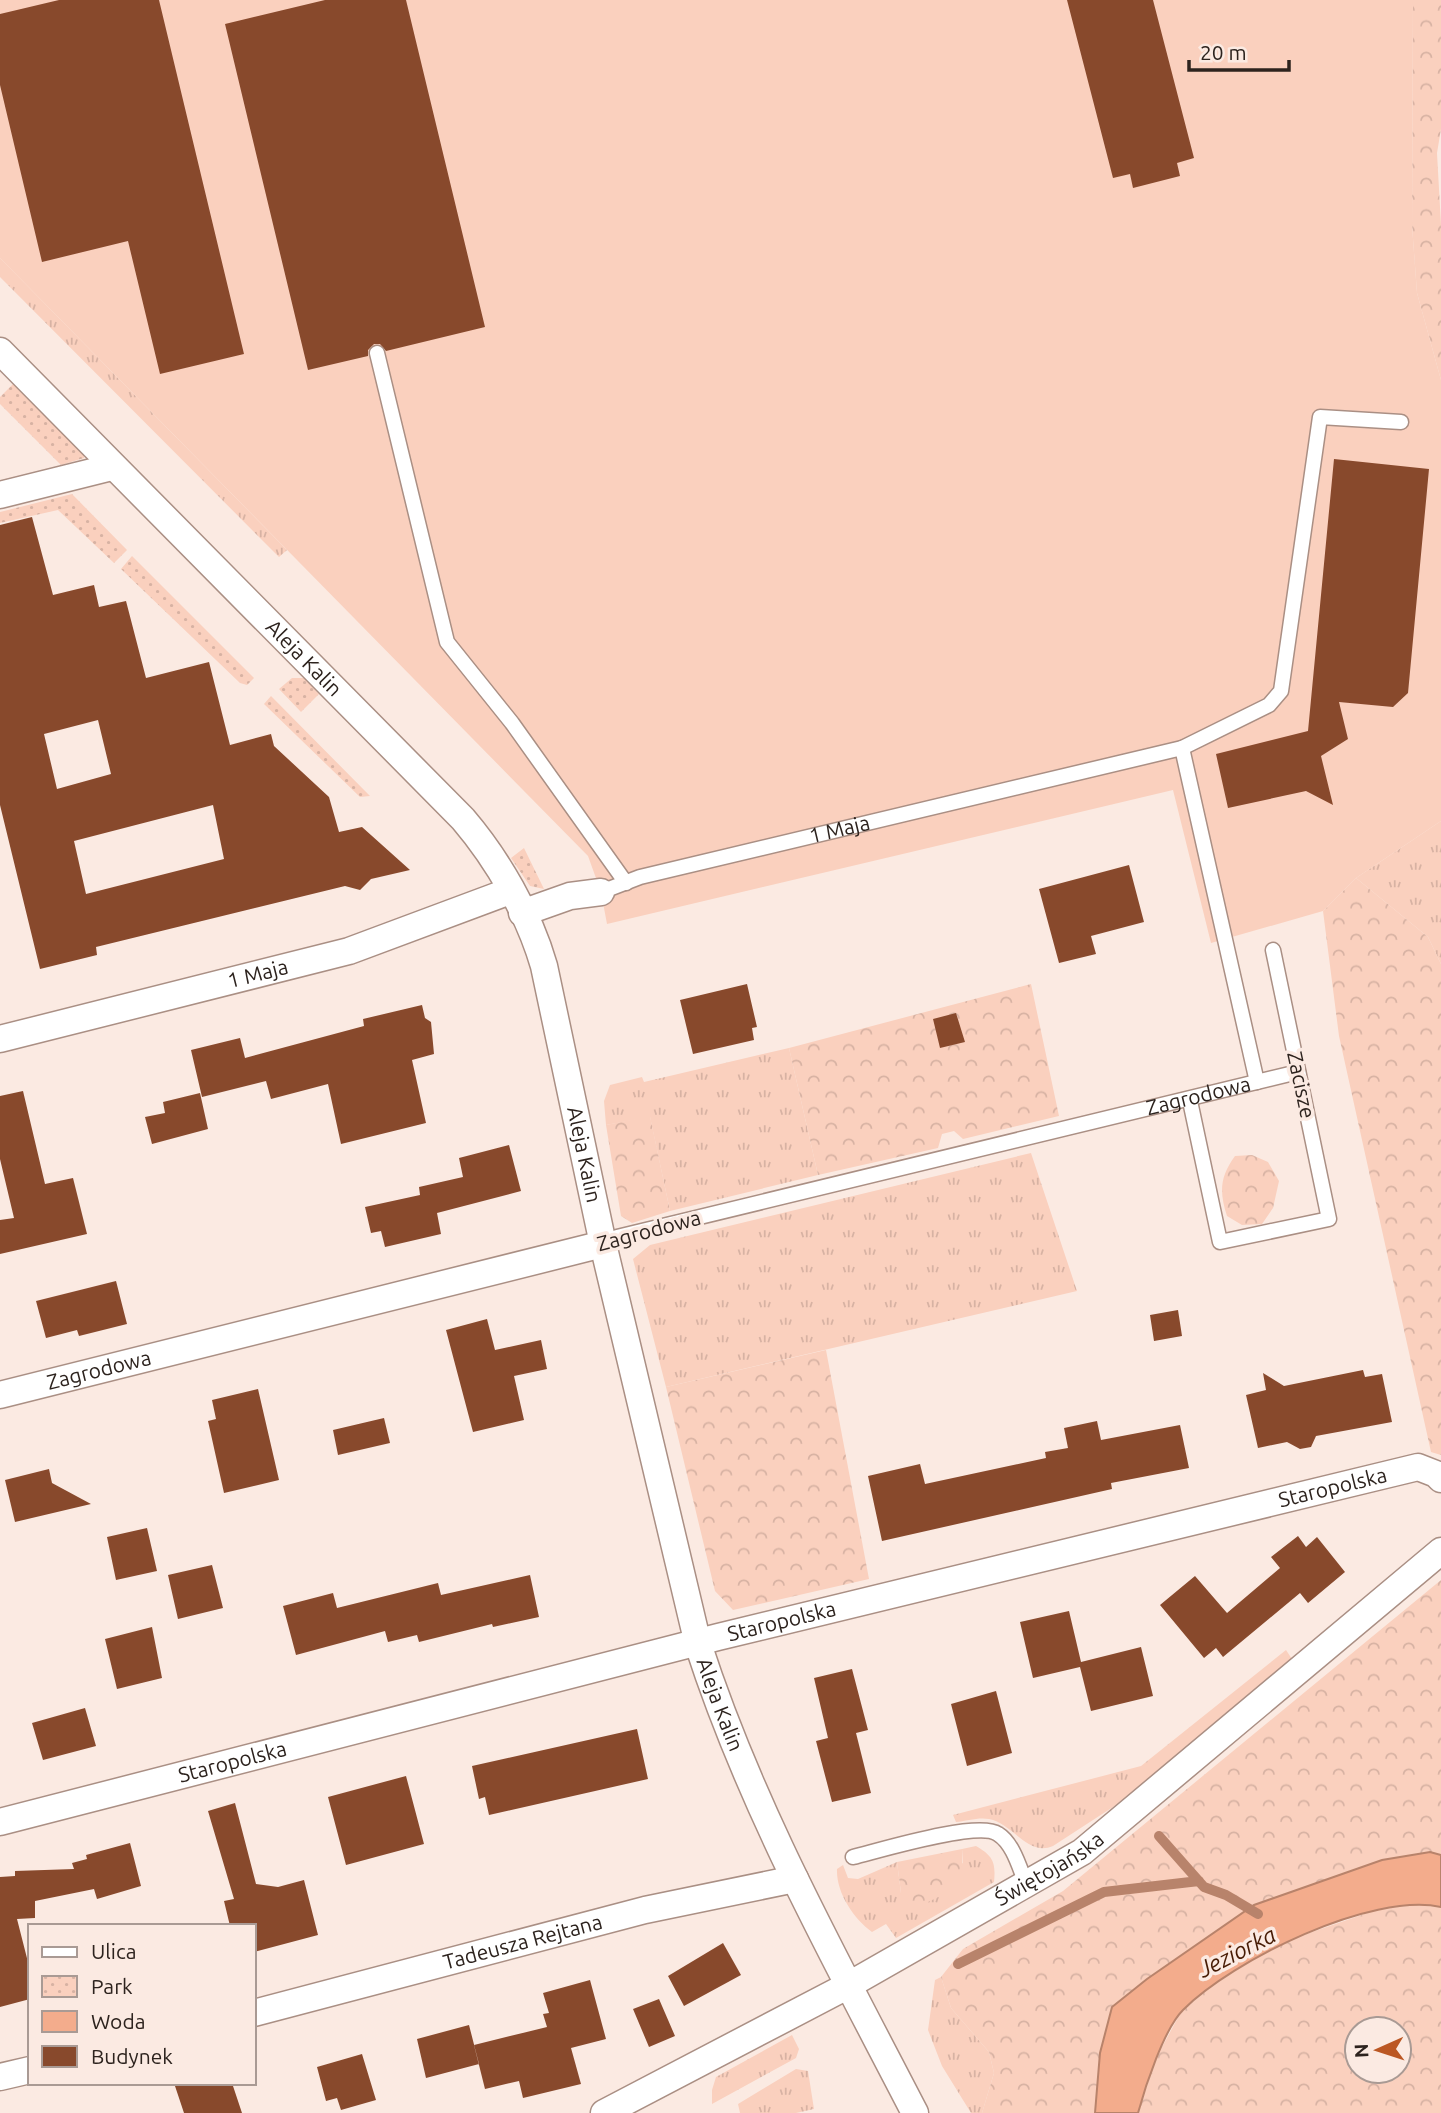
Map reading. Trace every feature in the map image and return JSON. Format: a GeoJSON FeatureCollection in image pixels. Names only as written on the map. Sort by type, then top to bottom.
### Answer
{"type":"FeatureCollection","features":[{"type":"Feature","properties":{"kind":"street","name":"Aleja Kalin"},"geometry":{"type":"LineString","coordinates":[[0,351],[463,820],[485,848],[538,944],[603,1244],[698,1644],[738,1756],[795,1879],[915,2113]]}},
{"type":"Feature","properties":{"kind":"street"},"geometry":{"type":"LineString","coordinates":[[0,495],[112,467]]}},
{"type":"Feature","properties":{"kind":"street","name":"1 Maja"},"geometry":{"type":"LineString","coordinates":[[0,1039],[349,951],[516,902],[601,892]]}},
{"type":"Feature","properties":{"kind":"street","name":"Zagrodowa"},"geometry":{"type":"LineString","coordinates":[[0,1395],[603,1244]]}},
{"type":"Feature","properties":{"kind":"street","name":"Staropolska"},"geometry":{"type":"LineString","coordinates":[[0,1822],[698,1644],[1418,1467],[1436,1474],[1441,1479]]}},
{"type":"Feature","properties":{"kind":"street","name":"Świętojańska"},"geometry":{"type":"LineString","coordinates":[[604,2113],[849,1985],[1027,1886],[1082,1852],[1441,1550]]}},
{"type":"Feature","properties":{"kind":"street","name":"Tadeusza Rejtana"},"geometry":{"type":"LineString","coordinates":[[256,2012],[645,1910],[795,1879]]}},
{"type":"Feature","properties":{"kind":"street"},"geometry":{"type":"LineString","coordinates":[[0,2077],[28,2070]]}},
{"type":"Feature","properties":{"kind":"lane"},"geometry":{"type":"LineString","coordinates":[[377,353],[447,642],[512,723],[626,883]]}},
{"type":"Feature","properties":{"kind":"lane","name":"1 Maja"},"geometry":{"type":"LineString","coordinates":[[601,892],[626,883],[1182,748],[1269,705],[1281,691],[1320,417],[1401,422]]}},
{"type":"Feature","properties":{"kind":"lane"},"geometry":{"type":"LineString","coordinates":[[1182,748],[1257,1082]]}},
{"type":"Feature","properties":{"kind":"lane","name":"Zacisze"},"geometry":{"type":"LineString","coordinates":[[1190,1101],[1220,1242],[1329,1219],[1273,950]]}},
{"type":"Feature","properties":{"kind":"lane","name":"Zagrodowa"},"geometry":{"type":"LineString","coordinates":[[603,1244],[631,1234],[1190,1101],[1298,1072]]}},
{"type":"Feature","properties":{"kind":"lane"},"geometry":{"type":"LineString","coordinates":[[853,1857],[938,1836],[988,1831],[998,1833],[1014,1853],[1027,1886]]}},
{"type":"Feature","properties":{"kind":"green space"},"geometry":{"type":"Polygon","coordinates":[[[0,0],[1413,0],[1412,225],[1417,293],[1441,380],[1441,821],[1356,878],[1323,911],[1211,943],[1173,790],[607,924],[601,892],[588,856],[0,258],[0,0]]]}},
{"type":"Feature","properties":{"kind":"green space"},"geometry":{"type":"Polygon","coordinates":[[[1413,0],[1441,0],[1441,129],[1437,153],[1441,225],[1441,380],[1417,293],[1412,225],[1413,0]]]}},
{"type":"Feature","properties":{"kind":"green space"},"geometry":{"type":"Polygon","coordinates":[[[0,258],[287,550],[279,557],[0,277],[0,258]]]}},
{"type":"Feature","properties":{"kind":"green space"},"geometry":{"type":"Polygon","coordinates":[[[13,384],[84,458],[61,465],[0,404],[0,397],[13,384]]]}},
{"type":"Feature","properties":{"kind":"green space"},"geometry":{"type":"Polygon","coordinates":[[[72,494],[127,550],[114,563],[58,510],[0,523],[0,512],[72,494]]]}},
{"type":"Feature","properties":{"kind":"green space"},"geometry":{"type":"Polygon","coordinates":[[[132,556],[254,678],[247,685],[240,683],[121,569],[132,556]]]}},
{"type":"Feature","properties":{"kind":"green space"},"geometry":{"type":"Polygon","coordinates":[[[292,678],[304,678],[319,694],[301,712],[279,689],[292,678]]]}},
{"type":"Feature","properties":{"kind":"green space"},"geometry":{"type":"Polygon","coordinates":[[[271,696],[370,796],[360,797],[264,704],[271,696]]]}},
{"type":"Feature","properties":{"kind":"green space"},"geometry":{"type":"Polygon","coordinates":[[[1441,821],[1441,964],[1428,937],[1356,878],[1441,821]]]}},
{"type":"Feature","properties":{"kind":"green space"},"geometry":{"type":"Polygon","coordinates":[[[524,848],[544,889],[530,886],[511,858],[524,848]]]}},
{"type":"Feature","properties":{"kind":"green space"},"geometry":{"type":"Polygon","coordinates":[[[1356,878],[1428,937],[1441,964],[1441,1455],[1431,1452],[1339,1036],[1323,911],[1356,878]]]}},
{"type":"Feature","properties":{"kind":"green space"},"geometry":{"type":"Polygon","coordinates":[[[1031,984],[1059,1116],[963,1139],[954,1131],[942,1134],[938,1148],[818,1175],[789,1048],[1031,984]]]}},
{"type":"Feature","properties":{"kind":"green space"},"geometry":{"type":"Polygon","coordinates":[[[789,1048],[818,1175],[670,1211],[650,1117],[606,1125],[604,1101],[610,1085],[642,1077],[644,1082],[789,1048]]]}},
{"type":"Feature","properties":{"kind":"green space"},"geometry":{"type":"Polygon","coordinates":[[[650,1116],[670,1211],[632,1223],[621,1216],[606,1125],[650,1116]]]}},
{"type":"Feature","properties":{"kind":"green space"},"geometry":{"type":"Polygon","coordinates":[[[1031,1153],[1077,1291],[666,1387],[633,1259],[650,1245],[1031,1153]]]}},
{"type":"Feature","properties":{"kind":"green space"},"geometry":{"type":"Polygon","coordinates":[[[1252,1155],[1268,1162],[1279,1181],[1273,1208],[1262,1224],[1242,1225],[1227,1216],[1222,1184],[1235,1156],[1252,1155]]]}},
{"type":"Feature","properties":{"kind":"green space"},"geometry":{"type":"Polygon","coordinates":[[[826,1350],[869,1579],[733,1610],[715,1591],[666,1387],[826,1350]]]}},
{"type":"Feature","properties":{"kind":"green space"},"geometry":{"type":"Polygon","coordinates":[[[1441,1580],[1441,1855],[1430,1852],[1254,1905],[1147,1979],[1112,2007],[1100,2053],[1095,2113],[982,2113],[994,2073],[989,2052],[951,2008],[941,1977],[963,1949],[1063,1891],[1441,1580]]]}},
{"type":"Feature","properties":{"kind":"green space"},"geometry":{"type":"Polygon","coordinates":[[[1286,1650],[1294,1662],[1133,1794],[1053,1846],[1035,1847],[1005,1826],[989,1819],[956,1822],[953,1815],[1141,1766],[1286,1650]]]}},
{"type":"Feature","properties":{"kind":"green space"},"geometry":{"type":"Polygon","coordinates":[[[976,1846],[992,1860],[994,1882],[896,1938],[886,1924],[872,1932],[865,1926],[852,1912],[839,1887],[837,1869],[843,1865],[848,1878],[858,1879],[897,1862],[901,1893],[963,1863],[962,1849],[976,1846]]]}},
{"type":"Feature","properties":{"kind":"green space"},"geometry":{"type":"Polygon","coordinates":[[[962,1849],[963,1885],[926,1903],[907,1906],[901,1893],[897,1862],[962,1849]]]}},
{"type":"Feature","properties":{"kind":"green space"},"geometry":{"type":"Polygon","coordinates":[[[1426,1904],[1441,1907],[1441,2113],[1138,2113],[1156,2058],[1181,2012],[1212,1986],[1277,1944],[1379,1909],[1426,1904]]]}},
{"type":"Feature","properties":{"kind":"green space"},"geometry":{"type":"Polygon","coordinates":[[[941,1977],[951,2008],[989,2052],[994,2073],[982,2113],[971,2113],[942,2066],[928,2030],[935,1980],[941,1977]]]}},
{"type":"Feature","properties":{"kind":"green space"},"geometry":{"type":"Polygon","coordinates":[[[792,2035],[799,2049],[796,2058],[712,2104],[716,2077],[792,2035]]]}},
{"type":"Feature","properties":{"kind":"green space"},"geometry":{"type":"Polygon","coordinates":[[[796,2069],[808,2071],[814,2109],[796,2113],[740,2113],[738,2104],[796,2069]]]}},
{"type":"Feature","properties":{"kind":"water","name":"Jeziorka"},"geometry":{"type":"Polygon","coordinates":[[[1430,1852],[1441,1855],[1441,1907],[1412,1905],[1378,1910],[1304,1934],[1268,1951],[1206,1991],[1183,2010],[1169,2030],[1156,2059],[1138,2113],[1095,2113],[1100,2053],[1112,2007],[1147,1979],[1254,1905],[1382,1860],[1430,1852]]]}},
{"type":"Feature","properties":{"kind":"building"},"geometry":{"type":"Polygon","coordinates":[[[59,0],[159,0],[244,354],[160,374],[128,241],[42,262],[0,85],[0,14],[59,0]]]}},
{"type":"Feature","properties":{"kind":"building"},"geometry":{"type":"Polygon","coordinates":[[[325,0],[406,0],[485,327],[386,351],[380,344],[374,344],[368,350],[368,356],[308,370],[225,24],[325,0]]]}},
{"type":"Feature","properties":{"kind":"building"},"geometry":{"type":"Polygon","coordinates":[[[1067,0],[1153,0],[1194,158],[1177,163],[1180,176],[1133,188],[1130,174],[1113,178],[1067,0]]]}},
{"type":"Feature","properties":{"kind":"building"},"geometry":{"type":"Polygon","coordinates":[[[1334,459],[1429,469],[1408,693],[1393,707],[1339,702],[1348,739],[1321,756],[1333,805],[1306,791],[1228,808],[1216,754],[1308,731],[1334,459]]]}},
{"type":"Feature","properties":{"kind":"building"},"geometry":{"type":"Polygon","coordinates":[[[32,517],[53,595],[94,585],[99,607],[126,601],[146,678],[209,662],[230,745],[271,734],[274,746],[329,797],[339,832],[362,827],[410,870],[371,879],[360,890],[345,886],[96,947],[97,955],[40,969],[0,805],[0,525],[32,517]],[[98,720],[44,734],[57,789],[111,774],[98,720]],[[213,805],[74,841],[86,894],[224,859],[213,805]]]}},
{"type":"Feature","properties":{"kind":"building"},"geometry":{"type":"Polygon","coordinates":[[[1129,865],[1144,922],[1091,936],[1096,954],[1059,963],[1039,889],[1129,865]]]}},
{"type":"Feature","properties":{"kind":"building"},"geometry":{"type":"Polygon","coordinates":[[[747,984],[757,1027],[752,1028],[754,1040],[693,1054],[680,1000],[747,984]]]}},
{"type":"Feature","properties":{"kind":"building"},"geometry":{"type":"Polygon","coordinates":[[[422,1005],[425,1018],[431,1022],[434,1054],[412,1060],[426,1123],[341,1144],[328,1084],[271,1099],[266,1081],[202,1097],[191,1050],[240,1038],[245,1058],[364,1026],[363,1019],[422,1005]]]}},
{"type":"Feature","properties":{"kind":"building"},"geometry":{"type":"Polygon","coordinates":[[[956,1013],[965,1042],[940,1048],[933,1019],[956,1013]]]}},
{"type":"Feature","properties":{"kind":"building"},"geometry":{"type":"Polygon","coordinates":[[[23,1091],[45,1184],[73,1178],[87,1234],[0,1254],[0,1220],[14,1218],[0,1159],[0,1096],[23,1091]]]}},
{"type":"Feature","properties":{"kind":"building"},"geometry":{"type":"Polygon","coordinates":[[[200,1093],[208,1129],[152,1144],[145,1117],[165,1113],[163,1102],[200,1093]]]}},
{"type":"Feature","properties":{"kind":"building"},"geometry":{"type":"Polygon","coordinates":[[[509,1145],[521,1191],[437,1213],[441,1234],[385,1247],[381,1231],[371,1233],[365,1207],[420,1195],[419,1187],[463,1177],[459,1158],[509,1145]]]}},
{"type":"Feature","properties":{"kind":"building"},"geometry":{"type":"Polygon","coordinates":[[[116,1281],[127,1324],[79,1336],[77,1330],[46,1338],[36,1301],[116,1281]]]}},
{"type":"Feature","properties":{"kind":"building"},"geometry":{"type":"Polygon","coordinates":[[[1178,1310],[1182,1336],[1154,1341],[1150,1315],[1178,1310]]]}},
{"type":"Feature","properties":{"kind":"building"},"geometry":{"type":"Polygon","coordinates":[[[487,1319],[495,1350],[541,1340],[547,1369],[514,1376],[524,1420],[473,1432],[446,1330],[487,1319]]]}},
{"type":"Feature","properties":{"kind":"building"},"geometry":{"type":"Polygon","coordinates":[[[1363,1370],[1365,1377],[1382,1374],[1392,1422],[1316,1436],[1311,1447],[1300,1449],[1287,1442],[1258,1448],[1246,1395],[1266,1390],[1263,1373],[1284,1386],[1363,1370]]]}},
{"type":"Feature","properties":{"kind":"building"},"geometry":{"type":"Polygon","coordinates":[[[258,1389],[279,1480],[224,1493],[208,1421],[216,1419],[212,1400],[258,1389]]]}},
{"type":"Feature","properties":{"kind":"building"},"geometry":{"type":"Polygon","coordinates":[[[384,1418],[390,1443],[338,1455],[333,1430],[384,1418]]]}},
{"type":"Feature","properties":{"kind":"building"},"geometry":{"type":"Polygon","coordinates":[[[1097,1421],[1101,1440],[1180,1425],[1189,1468],[1111,1483],[1112,1489],[882,1541],[868,1476],[920,1464],[925,1484],[1046,1458],[1045,1452],[1068,1448],[1064,1428],[1097,1421]]]}},
{"type":"Feature","properties":{"kind":"building"},"geometry":{"type":"Polygon","coordinates":[[[49,1469],[52,1483],[91,1504],[15,1522],[5,1480],[49,1469]]]}},
{"type":"Feature","properties":{"kind":"building"},"geometry":{"type":"Polygon","coordinates":[[[147,1528],[157,1571],[116,1580],[107,1537],[147,1528]]]}},
{"type":"Feature","properties":{"kind":"building"},"geometry":{"type":"Polygon","coordinates":[[[1298,1536],[1306,1547],[1317,1537],[1345,1572],[1308,1603],[1300,1593],[1223,1657],[1216,1648],[1204,1658],[1160,1605],[1195,1576],[1227,1613],[1280,1568],[1271,1557],[1298,1536]]]}},
{"type":"Feature","properties":{"kind":"building"},"geometry":{"type":"Polygon","coordinates":[[[212,1565],[223,1608],[178,1619],[168,1575],[212,1565]]]}},
{"type":"Feature","properties":{"kind":"building"},"geometry":{"type":"Polygon","coordinates":[[[530,1575],[539,1617],[493,1627],[492,1624],[419,1642],[417,1635],[388,1642],[385,1631],[296,1655],[283,1606],[333,1593],[337,1608],[438,1583],[441,1595],[530,1575]]]}},
{"type":"Feature","properties":{"kind":"building"},"geometry":{"type":"Polygon","coordinates":[[[1069,1611],[1081,1662],[1141,1647],[1153,1696],[1091,1711],[1080,1667],[1033,1678],[1020,1622],[1069,1611]]]}},
{"type":"Feature","properties":{"kind":"building"},"geometry":{"type":"Polygon","coordinates":[[[152,1627],[162,1678],[117,1689],[105,1639],[152,1627]]]}},
{"type":"Feature","properties":{"kind":"building"},"geometry":{"type":"Polygon","coordinates":[[[852,1669],[868,1730],[856,1733],[871,1793],[832,1802],[816,1741],[828,1738],[814,1678],[852,1669]]]}},
{"type":"Feature","properties":{"kind":"building"},"geometry":{"type":"Polygon","coordinates":[[[996,1691],[1012,1753],[967,1766],[951,1704],[996,1691]]]}},
{"type":"Feature","properties":{"kind":"building"},"geometry":{"type":"Polygon","coordinates":[[[85,1708],[96,1746],[43,1760],[32,1723],[85,1708]]]}},
{"type":"Feature","properties":{"kind":"building"},"geometry":{"type":"Polygon","coordinates":[[[637,1729],[648,1779],[489,1815],[485,1797],[479,1799],[472,1766],[637,1729]]]}},
{"type":"Feature","properties":{"kind":"building"},"geometry":{"type":"Polygon","coordinates":[[[406,1776],[424,1844],[346,1865],[328,1797],[406,1776]]]}},
{"type":"Feature","properties":{"kind":"building"},"geometry":{"type":"Polygon","coordinates":[[[235,1803],[256,1884],[278,1887],[304,1880],[318,1935],[256,1951],[256,1924],[230,1924],[224,1901],[234,1899],[208,1811],[235,1803]]]}},
{"type":"Feature","properties":{"kind":"building"},"geometry":{"type":"Polygon","coordinates":[[[130,1843],[141,1886],[97,1899],[94,1889],[35,1901],[35,1918],[17,1919],[28,1962],[28,2000],[0,2007],[0,1877],[15,1876],[15,1871],[74,1869],[72,1863],[87,1859],[86,1855],[130,1843]]]}},
{"type":"Feature","properties":{"kind":"building"},"geometry":{"type":"Polygon","coordinates":[[[723,1943],[741,1975],[684,2006],[668,1976],[723,1943]]]}},
{"type":"Feature","properties":{"kind":"building"},"geometry":{"type":"Polygon","coordinates":[[[590,1980],[606,2039],[571,2048],[581,2084],[523,2098],[519,2081],[485,2089],[474,2045],[547,2027],[543,2014],[549,2013],[543,1993],[590,1980]]]}},
{"type":"Feature","properties":{"kind":"building"},"geometry":{"type":"Polygon","coordinates":[[[659,1999],[675,2036],[649,2047],[633,2009],[659,1999]]]}},
{"type":"Feature","properties":{"kind":"building"},"geometry":{"type":"Polygon","coordinates":[[[469,2025],[479,2064],[426,2078],[417,2039],[469,2025]]]}},
{"type":"Feature","properties":{"kind":"building"},"geometry":{"type":"Polygon","coordinates":[[[362,2054],[376,2100],[341,2110],[337,2098],[326,2101],[317,2067],[362,2054]]]}},
{"type":"Feature","properties":{"kind":"building"},"geometry":{"type":"Polygon","coordinates":[[[175,2085],[233,2085],[242,2113],[184,2113],[175,2085]]]}},
{"type":"Feature","properties":{"kind":"waterway","name":"Jeziorka"},"geometry":{"type":"LineString","coordinates":[[1159,1836],[1204,1887],[1226,1895],[1258,1914]]}},
{"type":"Feature","properties":{"kind":"waterway"},"geometry":{"type":"LineString","coordinates":[[958,1964],[1104,1892],[1199,1881]]}}]}
